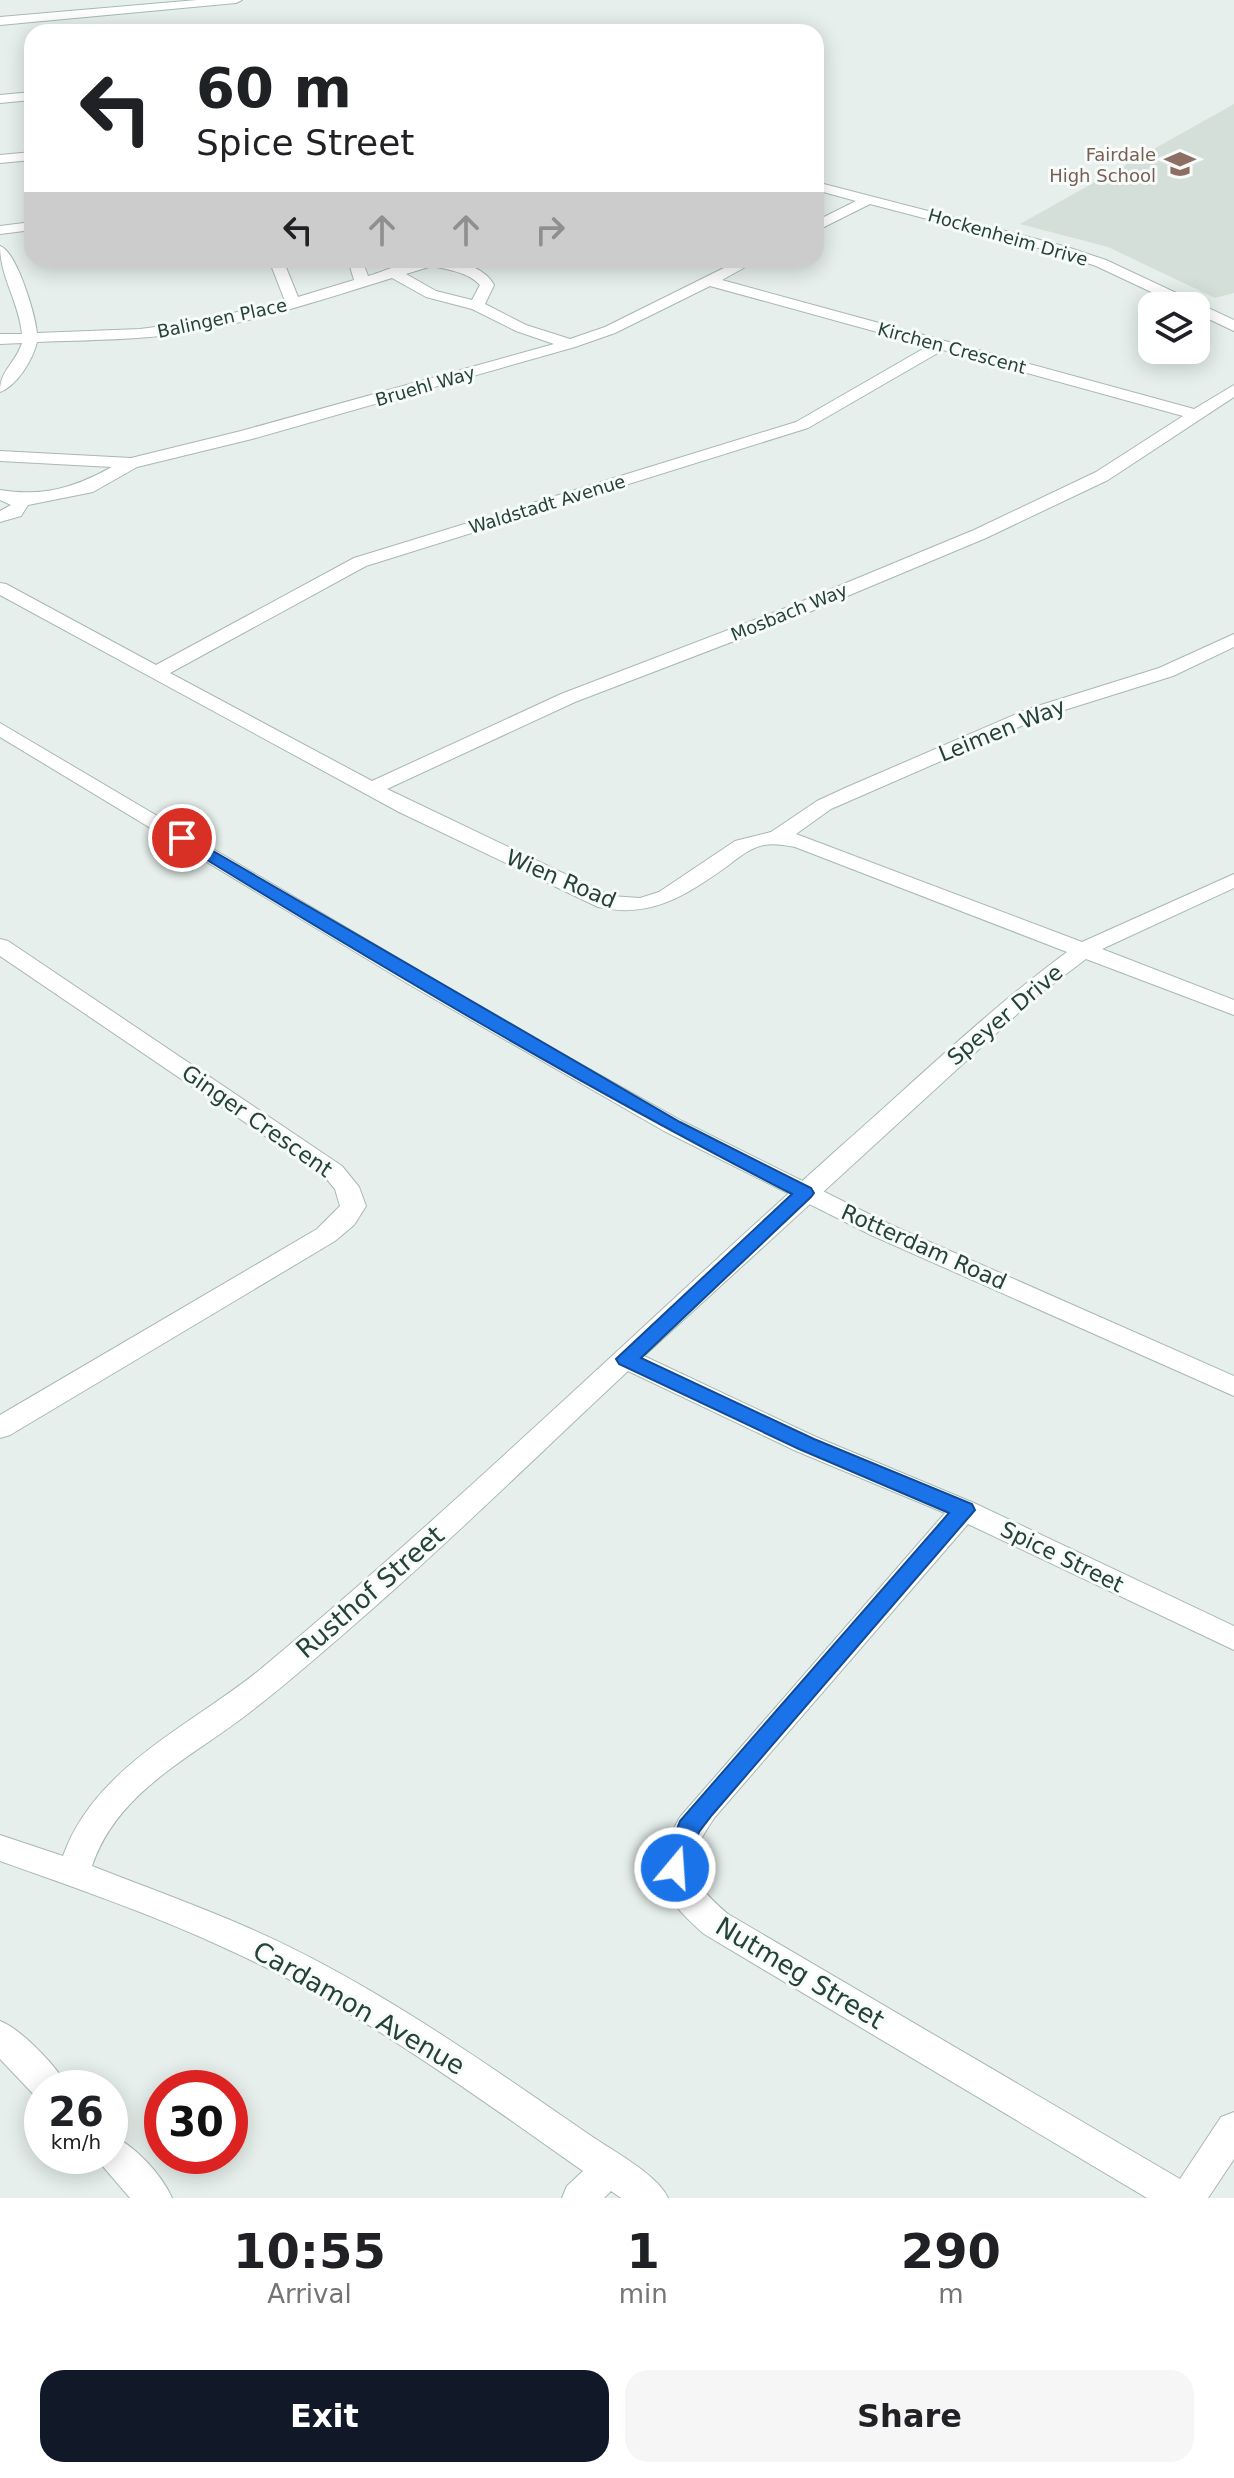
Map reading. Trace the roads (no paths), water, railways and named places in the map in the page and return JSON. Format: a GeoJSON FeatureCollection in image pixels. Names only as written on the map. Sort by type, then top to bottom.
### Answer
{"type":"FeatureCollection","features":[{"type":"Feature","properties":{"kind":"street"},"geometry":{"type":"LineString","coordinates":[[0,21],[236,0]]}},
{"type":"Feature","properties":{"kind":"street"},"geometry":{"type":"LineString","coordinates":[[0,99],[24,97]]}},
{"type":"Feature","properties":{"kind":"street"},"geometry":{"type":"LineString","coordinates":[[0,159],[24,157]]}},
{"type":"Feature","properties":{"kind":"street","name":"Hockenheim Drive"},"geometry":{"type":"LineString","coordinates":[[824,188],[1070,253],[1164,292]]}},
{"type":"Feature","properties":{"kind":"street"},"geometry":{"type":"LineString","coordinates":[[824,223],[870,199]]}},
{"type":"Feature","properties":{"kind":"street"},"geometry":{"type":"LineString","coordinates":[[0,230],[24,227]]}},
{"type":"Feature","properties":{"kind":"street"},"geometry":{"type":"LineString","coordinates":[[0,250],[15,281],[31,338],[20,362],[0,387]]}},
{"type":"Feature","properties":{"kind":"street"},"geometry":{"type":"LineString","coordinates":[[277,268],[294,303]]}},
{"type":"Feature","properties":{"kind":"street"},"geometry":{"type":"LineString","coordinates":[[358,268],[363,284]]}},
{"type":"Feature","properties":{"kind":"street","name":"Balingen Place"},"geometry":{"type":"LineString","coordinates":[[0,339],[170,331],[294,303],[416,268]]}},
{"type":"Feature","properties":{"kind":"street"},"geometry":{"type":"LineString","coordinates":[[459,268],[473,272],[487,285],[477,306]]}},
{"type":"Feature","properties":{"kind":"street"},"geometry":{"type":"LineString","coordinates":[[709,281],[735,268]]}},
{"type":"Feature","properties":{"kind":"street"},"geometry":{"type":"LineString","coordinates":[[397,275],[431,294],[477,306],[521,328],[570,344]]}},
{"type":"Feature","properties":{"kind":"street","name":"Bruehl Way"},"geometry":{"type":"LineString","coordinates":[[20,501],[87,488],[131,463],[260,432],[570,344],[610,330],[709,281]]}},
{"type":"Feature","properties":{"kind":"street","name":"Kirchen Crescent"},"geometry":{"type":"LineString","coordinates":[[709,281],[1197,415]]}},
{"type":"Feature","properties":{"kind":"street","name":"Hockenheim Drive"},"geometry":{"type":"LineString","coordinates":[[1210,315],[1234,326]]}},
{"type":"Feature","properties":{"kind":"street","name":"Waldstadt Avenue"},"geometry":{"type":"LineString","coordinates":[[157,672],[360,562],[802,425],[941,345]]}},
{"type":"Feature","properties":{"kind":"street"},"geometry":{"type":"LineString","coordinates":[[1197,415],[1234,390]]}},
{"type":"Feature","properties":{"kind":"street","name":"Mosbach Way"},"geometry":{"type":"LineString","coordinates":[[371,789],[568,698],[795,611],[980,534],[1102,476],[1197,415]]}},
{"type":"Feature","properties":{"kind":"street","name":"Bruehl Way"},"geometry":{"type":"LineString","coordinates":[[0,456],[131,463]]}},
{"type":"Feature","properties":{"kind":"street"},"geometry":{"type":"LineString","coordinates":[[0,495],[20,501],[15,512],[0,517]]}},
{"type":"Feature","properties":{"kind":"street","name":"Wien Road"},"geometry":{"type":"LineString","coordinates":[[0,588],[371,789],[582,892],[621,905],[657,902],[739,847],[756,840],[778,837],[815,845],[1234,1008]]}},
{"type":"Feature","properties":{"kind":"street","name":"Leimen Way"},"geometry":{"type":"LineString","coordinates":[[778,837],[824,805],[852,792],[1035,713],[1166,672],[1234,640]]}},
{"type":"Feature","properties":{"kind":"street","name":"Rotterdam Road"},"geometry":{"type":"LineString","coordinates":[[0,729],[329,928],[673,1126],[804,1193],[1234,1387]]}},
{"type":"Feature","properties":{"kind":"street","name":"Speyer Drive"},"geometry":{"type":"LineString","coordinates":[[676,1312],[1029,991],[1085,949],[1144,919],[1234,880]]}},
{"type":"Feature","properties":{"kind":"street","name":"Ginger Crescent"},"geometry":{"type":"LineString","coordinates":[[0,946],[333,1171],[347,1187],[353,1206],[345,1219],[326,1235],[4,1420]]}},
{"type":"Feature","properties":{"kind":"street","name":"Rusthof Street"},"geometry":{"type":"LineString","coordinates":[[73,1873],[86,1836],[113,1798],[134,1779],[242,1702],[342,1618],[676,1312]]}},
{"type":"Feature","properties":{"kind":"street","name":"Spice Street"},"geometry":{"type":"LineString","coordinates":[[626,1359],[806,1444],[964,1510],[1234,1639]]}},
{"type":"Feature","properties":{"kind":"street","name":"Nutmeg Street"},"geometry":{"type":"LineString","coordinates":[[964,1510],[688,1828],[677,1855],[676,1881],[690,1903],[716,1924],[1180,2198]]}},
{"type":"Feature","properties":{"kind":"street","name":"Cardamon Avenue"},"geometry":{"type":"LineString","coordinates":[[0,1848],[73,1873],[240,1939],[336,1989],[476,2076],[650,2198]]}},
{"type":"Feature","properties":{"kind":"street"},"geometry":{"type":"LineString","coordinates":[[0,2036],[33,2070]]}},
{"type":"Feature","properties":{"kind":"street"},"geometry":{"type":"LineString","coordinates":[[1188,2198],[1234,2128]]}},
{"type":"Feature","properties":{"kind":"street"},"geometry":{"type":"LineString","coordinates":[[580,2198],[610,2168]]}},
{"type":"Feature","properties":{"kind":"street"},"geometry":{"type":"LineString","coordinates":[[128,2170],[154,2198]]}},
{"type":"Feature","properties":{"kind":"place","name":"Fairdale High School"},"geometry":{"type":"Point","coordinates":[1180,164]}}]}
